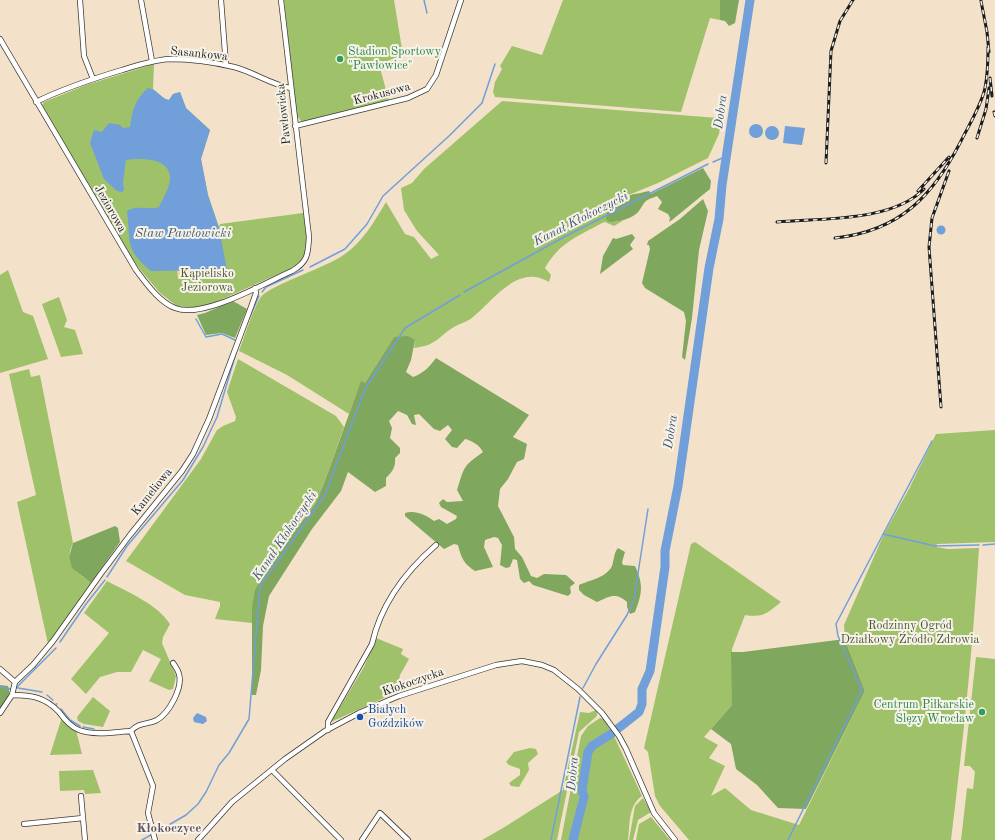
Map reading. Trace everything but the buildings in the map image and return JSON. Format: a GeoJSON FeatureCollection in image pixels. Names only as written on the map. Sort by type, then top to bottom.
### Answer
{"type":"FeatureCollection","features":[{"type":"Feature","properties":{"kind":"street"},"geometry":{"type":"LineString","coordinates":[[80,0],[84,56],[93,79]]}},
{"type":"Feature","properties":{"kind":"street"},"geometry":{"type":"LineString","coordinates":[[140,0],[152,61]]}},
{"type":"Feature","properties":{"kind":"street"},"geometry":{"type":"LineString","coordinates":[[221,0],[226,66]]}},
{"type":"Feature","properties":{"kind":"street","name":"Pawłowicka"},"geometry":{"type":"LineString","coordinates":[[281,0],[308,225]]}},
{"type":"Feature","properties":{"kind":"street","name":"Krokusowa"},"geometry":{"type":"LineString","coordinates":[[295,126],[385,105],[424,92],[431,85],[436,75],[461,0]]}},
{"type":"Feature","properties":{"kind":"street","name":"Jeziorowa"},"geometry":{"type":"LineString","coordinates":[[0,39],[136,270],[152,290],[168,304],[175,308],[190,311],[204,309],[255,288],[303,264],[308,249],[308,225]]}},
{"type":"Feature","properties":{"kind":"street","name":"Sasankowa"},"geometry":{"type":"LineString","coordinates":[[36,102],[61,90],[152,61],[182,60],[226,66],[257,75],[280,86],[291,88]]}},
{"type":"Feature","properties":{"kind":"street","name":"Kameliowa"},"geometry":{"type":"LineString","coordinates":[[15,682],[33,665],[53,641],[100,575],[182,471],[193,454],[209,419],[251,307],[256,293],[255,288]]}},
{"type":"Feature","properties":{"kind":"street"},"geometry":{"type":"LineString","coordinates":[[328,730],[328,722],[372,644],[374,630],[385,605],[411,568],[436,545]]}},
{"type":"Feature","properties":{"kind":"street","name":"Kłokoczycka"},"geometry":{"type":"LineString","coordinates":[[198,840],[232,802],[272,770],[328,730],[361,712],[399,696],[496,665],[522,661],[542,665],[558,673],[589,699],[610,723],[619,736],[650,806],[675,840]]}},
{"type":"Feature","properties":{"kind":"street"},"geometry":{"type":"LineString","coordinates":[[12,695],[42,698],[52,705],[66,721],[80,730],[102,733],[132,731],[137,725],[158,719],[169,706],[177,691],[179,682],[179,674],[173,662]]}},
{"type":"Feature","properties":{"kind":"street"},"geometry":{"type":"LineString","coordinates":[[0,669],[15,682],[12,695],[0,713]]}},
{"type":"Feature","properties":{"kind":"street"},"geometry":{"type":"LineString","coordinates":[[132,731],[153,786],[148,813],[154,836]]}},
{"type":"Feature","properties":{"kind":"street"},"geometry":{"type":"LineString","coordinates":[[272,770],[341,840]]}},
{"type":"Feature","properties":{"kind":"street"},"geometry":{"type":"LineString","coordinates":[[81,796],[85,840]]}},
{"type":"Feature","properties":{"kind":"street"},"geometry":{"type":"LineString","coordinates":[[362,840],[380,812],[408,840]]}},
{"type":"Feature","properties":{"kind":"street"},"geometry":{"type":"LineString","coordinates":[[24,824],[83,818]]}},
{"type":"Feature","properties":{"kind":"green space","name":"Stadion Sportowy \"Pawłowice\""},"geometry":{"type":"Polygon","coordinates":[[[284,0],[394,0],[403,55],[379,64],[389,101],[302,122],[297,116],[284,0]]]}},
{"type":"Feature","properties":{"kind":"green space"},"geometry":{"type":"Polygon","coordinates":[[[563,0],[720,0],[720,20],[710,18],[681,112],[495,97],[493,92],[495,82],[502,69],[500,66],[512,46],[542,55],[563,0]]]}},
{"type":"Feature","properties":{"kind":"green space"},"geometry":{"type":"Polygon","coordinates":[[[720,0],[739,0],[735,23],[729,26],[725,21],[720,20],[720,0]]]}},
{"type":"Feature","properties":{"kind":"green space","name":"Kąpielisko Jeziorowa"},"geometry":{"type":"Polygon","coordinates":[[[154,64],[153,89],[165,99],[169,100],[173,94],[180,92],[186,108],[210,130],[201,159],[208,195],[219,227],[220,224],[303,213],[307,247],[302,260],[298,265],[205,307],[198,308],[177,306],[160,293],[132,260],[42,105],[44,102],[86,85],[154,64]]]}},
{"type":"Feature","properties":{"kind":"green space"},"geometry":{"type":"Polygon","coordinates":[[[502,101],[718,118],[721,122],[719,134],[708,158],[658,183],[619,199],[607,209],[615,222],[624,220],[614,226],[605,222],[602,223],[563,246],[545,268],[551,275],[549,282],[538,277],[527,277],[517,280],[498,293],[471,319],[451,329],[428,345],[414,348],[415,340],[394,337],[365,383],[361,382],[349,414],[287,375],[239,351],[252,315],[261,297],[286,282],[334,260],[349,251],[367,232],[386,202],[405,234],[414,237],[431,259],[439,255],[417,231],[404,210],[401,188],[412,183],[424,169],[502,101]]]}},
{"type":"Feature","properties":{"kind":"green space"},"geometry":{"type":"Polygon","coordinates":[[[703,168],[711,181],[710,189],[669,222],[670,218],[668,214],[658,209],[662,202],[657,196],[647,200],[636,214],[629,218],[613,222],[609,222],[606,219],[611,205],[621,198],[649,191],[651,194],[703,168]]]}},
{"type":"Feature","properties":{"kind":"green space"},"geometry":{"type":"Polygon","coordinates":[[[703,199],[708,211],[699,250],[692,318],[685,360],[682,357],[686,321],[684,312],[645,288],[642,283],[650,249],[649,245],[647,245],[648,241],[680,219],[703,199]]]}},
{"type":"Feature","properties":{"kind":"green space"},"geometry":{"type":"Polygon","coordinates":[[[632,234],[635,238],[630,245],[633,249],[600,274],[603,256],[613,238],[616,239],[632,234]]]}},
{"type":"Feature","properties":{"kind":"green space"},"geometry":{"type":"Polygon","coordinates":[[[8,270],[23,312],[33,316],[48,359],[0,373],[0,275],[8,270]]]}},
{"type":"Feature","properties":{"kind":"green space"},"geometry":{"type":"Polygon","coordinates":[[[59,297],[67,320],[64,327],[75,330],[83,354],[61,357],[42,304],[59,297]]]}},
{"type":"Feature","properties":{"kind":"green space"},"geometry":{"type":"Polygon","coordinates":[[[233,301],[247,309],[235,338],[222,333],[206,335],[197,315],[233,301]]]}},
{"type":"Feature","properties":{"kind":"green space"},"geometry":{"type":"Polygon","coordinates":[[[408,336],[415,340],[411,360],[406,372],[413,377],[420,374],[436,358],[529,415],[513,437],[527,444],[524,459],[517,462],[508,479],[500,489],[498,506],[514,537],[515,549],[522,557],[531,576],[537,578],[544,574],[566,575],[575,583],[570,587],[571,593],[568,596],[533,585],[529,581],[524,583],[520,579],[517,560],[513,559],[510,567],[506,568],[500,565],[502,545],[498,538],[494,537],[485,540],[484,547],[493,567],[475,571],[468,566],[460,554],[458,545],[454,544],[444,549],[405,516],[405,513],[416,513],[424,515],[434,521],[439,519],[447,524],[456,519],[457,516],[441,507],[439,503],[443,499],[447,502],[463,501],[457,490],[463,471],[471,461],[483,452],[476,444],[465,439],[457,448],[452,447],[445,439],[452,430],[448,425],[440,431],[434,429],[419,414],[414,415],[416,425],[412,424],[407,415],[398,411],[389,421],[392,428],[390,438],[400,448],[400,453],[395,458],[393,469],[386,478],[386,486],[375,492],[348,472],[341,491],[312,529],[269,596],[263,626],[261,670],[256,695],[252,695],[252,607],[255,590],[288,533],[299,526],[315,504],[361,381],[365,383],[394,337],[408,336]]]}},
{"type":"Feature","properties":{"kind":"green space"},"geometry":{"type":"Polygon","coordinates":[[[238,359],[336,416],[344,427],[315,504],[299,526],[288,533],[264,571],[252,607],[252,623],[215,619],[220,602],[185,595],[126,561],[201,459],[217,430],[235,421],[236,417],[227,392],[238,359]]]}},
{"type":"Feature","properties":{"kind":"green space"},"geometry":{"type":"Polygon","coordinates":[[[29,369],[31,377],[40,375],[73,543],[69,556],[70,562],[80,575],[91,583],[48,644],[17,502],[36,495],[9,374],[29,369]]]}},
{"type":"Feature","properties":{"kind":"green space","name":"Rodzinny Ogród Działkowy Źródło Zdrowia"},"geometry":{"type":"Polygon","coordinates":[[[995,430],[995,542],[937,544],[936,547],[948,549],[979,548],[974,621],[960,767],[951,840],[689,840],[660,806],[655,796],[648,752],[644,748],[691,544],[695,542],[781,602],[765,614],[757,616],[745,615],[732,649],[732,705],[704,737],[718,745],[709,758],[725,766],[711,796],[725,788],[751,810],[799,825],[865,691],[845,640],[844,625],[884,534],[909,489],[936,434],[995,430]]]}},
{"type":"Feature","properties":{"kind":"green space"},"geometry":{"type":"Polygon","coordinates":[[[115,526],[118,528],[120,542],[91,583],[72,568],[69,557],[73,543],[115,526]]]}},
{"type":"Feature","properties":{"kind":"green space"},"geometry":{"type":"Polygon","coordinates":[[[618,548],[625,552],[622,562],[623,565],[635,566],[641,584],[640,595],[635,612],[630,614],[627,607],[627,602],[620,597],[613,596],[597,602],[584,595],[579,590],[579,585],[602,576],[609,570],[612,566],[618,548]]]}},
{"type":"Feature","properties":{"kind":"green space"},"geometry":{"type":"Polygon","coordinates":[[[107,581],[150,604],[170,624],[163,637],[162,643],[176,676],[173,689],[169,690],[149,681],[161,659],[143,650],[131,672],[117,672],[100,677],[86,694],[71,679],[109,633],[84,613],[107,581]]]}},
{"type":"Feature","properties":{"kind":"green space"},"geometry":{"type":"Polygon","coordinates":[[[376,638],[403,649],[401,654],[409,659],[400,675],[397,692],[331,722],[364,667],[376,638]]]}},
{"type":"Feature","properties":{"kind":"green space"},"geometry":{"type":"Polygon","coordinates":[[[845,640],[865,691],[806,809],[778,808],[757,785],[736,769],[731,744],[711,729],[732,705],[731,652],[743,652],[845,640]]]}},
{"type":"Feature","properties":{"kind":"green space"},"geometry":{"type":"Polygon","coordinates":[[[976,657],[995,659],[995,840],[961,840],[967,788],[973,789],[975,772],[970,766],[964,766],[976,657]]]}},
{"type":"Feature","properties":{"kind":"green space"},"geometry":{"type":"Polygon","coordinates":[[[0,685],[8,686],[9,692],[0,710],[0,685]]]}},
{"type":"Feature","properties":{"kind":"green space"},"geometry":{"type":"Polygon","coordinates":[[[93,697],[110,711],[103,727],[84,724],[78,721],[77,717],[93,697]]]}},
{"type":"Feature","properties":{"kind":"green space"},"geometry":{"type":"Polygon","coordinates":[[[596,710],[597,716],[579,732],[557,840],[482,840],[563,790],[580,712],[589,713],[596,710]]]}},
{"type":"Feature","properties":{"kind":"green space"},"geometry":{"type":"Polygon","coordinates":[[[600,718],[604,719],[614,736],[642,796],[637,800],[632,810],[628,840],[577,840],[586,799],[585,789],[589,765],[584,763],[578,805],[570,840],[561,840],[581,736],[588,726],[600,718]]]}},
{"type":"Feature","properties":{"kind":"green space"},"geometry":{"type":"Polygon","coordinates":[[[61,720],[70,728],[76,730],[82,754],[50,755],[61,720]]]}},
{"type":"Feature","properties":{"kind":"green space"},"geometry":{"type":"Polygon","coordinates":[[[530,748],[536,749],[538,754],[528,763],[529,770],[519,787],[511,786],[509,783],[520,775],[520,769],[509,765],[506,762],[514,752],[530,748]]]}},
{"type":"Feature","properties":{"kind":"green space"},"geometry":{"type":"Polygon","coordinates":[[[93,770],[101,793],[85,794],[84,790],[60,791],[59,771],[93,770]]]}},
{"type":"Feature","properties":{"kind":"green space"},"geometry":{"type":"Polygon","coordinates":[[[643,798],[651,812],[638,820],[633,840],[629,840],[635,806],[643,798]]]}},
{"type":"Feature","properties":{"kind":"green space"},"geometry":{"type":"Polygon","coordinates":[[[651,817],[670,840],[636,840],[639,824],[651,817]]]}},
{"type":"Feature","properties":{"kind":"sand"},"geometry":{"type":"Polygon","coordinates":[[[177,270],[205,271],[206,279],[178,279],[177,270]]]}},
{"type":"Feature","properties":{"kind":"water","name":"Staw Pawłowicki"},"geometry":{"type":"Polygon","coordinates":[[[148,88],[154,90],[169,100],[173,94],[180,92],[186,108],[210,130],[201,159],[208,195],[219,228],[227,270],[151,271],[136,256],[130,244],[127,211],[135,208],[159,207],[169,185],[169,171],[165,166],[153,160],[126,160],[123,182],[124,190],[122,192],[117,191],[104,179],[90,143],[94,130],[102,132],[109,123],[120,125],[123,128],[130,127],[137,101],[148,88]]]}},
{"type":"Feature","properties":{"kind":"water"},"geometry":{"type":"Polygon","coordinates":[[[756,124],[761,126],[763,131],[761,136],[756,138],[751,136],[749,131],[751,126],[756,124]]]}},
{"type":"Feature","properties":{"kind":"water"},"geometry":{"type":"Polygon","coordinates":[[[772,126],[777,128],[779,133],[777,138],[772,140],[767,138],[765,133],[767,128],[772,126]]]}},
{"type":"Feature","properties":{"kind":"water"},"geometry":{"type":"Polygon","coordinates":[[[785,126],[805,128],[802,145],[783,143],[785,126]]]}},
{"type":"Feature","properties":{"kind":"water"},"geometry":{"type":"Polygon","coordinates":[[[941,225],[946,230],[941,235],[936,230],[941,225]]]}},
{"type":"Feature","properties":{"kind":"water"},"geometry":{"type":"Polygon","coordinates":[[[197,713],[206,717],[207,721],[203,724],[194,722],[193,718],[197,713]]]}},
{"type":"Feature","properties":{"kind":"waterway"},"geometry":{"type":"LineString","coordinates":[[424,0],[427,13]]}},
{"type":"Feature","properties":{"kind":"waterway","name":"Dobra"},"geometry":{"type":"LineString","coordinates":[[573,840],[584,797],[582,790],[588,752],[592,746],[611,734],[639,712],[642,704],[642,689],[650,671],[665,567],[665,551],[678,486],[709,268],[719,219],[722,185],[750,0]]}},
{"type":"Feature","properties":{"kind":"waterway"},"geometry":{"type":"LineString","coordinates":[[310,267],[345,249],[367,224],[383,196],[449,136],[482,103],[495,64]]}},
{"type":"Feature","properties":{"kind":"waterway","name":"Kanał Kłokoczycki"},"geometry":{"type":"LineString","coordinates":[[713,162],[727,156]]}},
{"type":"Feature","properties":{"kind":"waterway","name":"Kanał Kłokoczycki"},"geometry":{"type":"LineString","coordinates":[[464,292],[564,237],[708,164]]}},
{"type":"Feature","properties":{"kind":"waterway"},"geometry":{"type":"LineString","coordinates":[[262,292],[266,287],[303,270]]}},
{"type":"Feature","properties":{"kind":"waterway","name":"Kanał Kłokoczycki"},"geometry":{"type":"LineString","coordinates":[[155,833],[186,815],[198,804],[206,792],[219,765],[229,753],[249,719],[260,586],[325,495],[365,389],[405,328],[460,295]]}},
{"type":"Feature","properties":{"kind":"waterway"},"geometry":{"type":"LineString","coordinates":[[247,323],[259,296]]}},
{"type":"Feature","properties":{"kind":"waterway"},"geometry":{"type":"LineString","coordinates":[[196,319],[206,337],[222,334],[235,340]]}},
{"type":"Feature","properties":{"kind":"waterway"},"geometry":{"type":"LineString","coordinates":[[107,577],[127,546],[183,480],[203,447],[217,417],[236,353]]}},
{"type":"Feature","properties":{"kind":"waterway"},"geometry":{"type":"LineString","coordinates":[[788,840],[862,690],[838,636],[836,624],[932,441]]}},
{"type":"Feature","properties":{"kind":"waterway"},"geometry":{"type":"LineString","coordinates":[[583,688],[596,664],[627,615],[634,599],[648,509]]}},
{"type":"Feature","properties":{"kind":"waterway"},"geometry":{"type":"LineString","coordinates":[[883,534],[935,546],[979,545]]}},
{"type":"Feature","properties":{"kind":"waterway"},"geometry":{"type":"LineString","coordinates":[[983,545],[995,544]]}},
{"type":"Feature","properties":{"kind":"waterway"},"geometry":{"type":"LineString","coordinates":[[60,642],[86,604],[105,580]]}},
{"type":"Feature","properties":{"kind":"waterway"},"geometry":{"type":"LineString","coordinates":[[16,688],[56,648]]}},
{"type":"Feature","properties":{"kind":"waterway"},"geometry":{"type":"LineString","coordinates":[[0,687],[11,689]]}},
{"type":"Feature","properties":{"kind":"waterway"},"geometry":{"type":"LineString","coordinates":[[18,688],[42,692]]}},
{"type":"Feature","properties":{"kind":"waterway"},"geometry":{"type":"LineString","coordinates":[[47,695],[53,700]]}},
{"type":"Feature","properties":{"kind":"waterway"},"geometry":{"type":"LineString","coordinates":[[551,840],[580,697]]}},
{"type":"Feature","properties":{"kind":"waterway"},"geometry":{"type":"LineString","coordinates":[[61,709],[70,720],[80,726]]}},
{"type":"Feature","properties":{"kind":"waterway"},"geometry":{"type":"LineString","coordinates":[[83,727],[94,729]]}},
{"type":"Feature","properties":{"kind":"waterway","name":"Kanał Kłokoczycki"},"geometry":{"type":"LineString","coordinates":[[142,840],[151,835]]}},
{"type":"Feature","properties":{"kind":"railway"},"geometry":{"type":"LineString","coordinates":[[826,163],[831,51],[840,21],[853,0]]}},
{"type":"Feature","properties":{"kind":"railway"},"geometry":{"type":"LineString","coordinates":[[981,1],[989,52]]}},
{"type":"Feature","properties":{"kind":"railway"},"geometry":{"type":"LineString","coordinates":[[835,238],[858,234],[878,228],[896,219],[912,208],[939,178],[961,141],[977,111],[982,98],[987,75],[988,47]]}},
{"type":"Feature","properties":{"kind":"railway"},"geometry":{"type":"LineString","coordinates":[[990,78],[992,96]]}},
{"type":"Feature","properties":{"kind":"railway"},"geometry":{"type":"LineString","coordinates":[[977,138],[986,109],[989,88]]}},
{"type":"Feature","properties":{"kind":"railway"},"geometry":{"type":"LineString","coordinates":[[994,112],[995,116]]}},
{"type":"Feature","properties":{"kind":"railway"},"geometry":{"type":"LineString","coordinates":[[918,191],[949,157]]}},
{"type":"Feature","properties":{"kind":"railway"},"geometry":{"type":"LineString","coordinates":[[941,407],[929,247],[932,218],[949,171]]}},
{"type":"Feature","properties":{"kind":"railway"},"geometry":{"type":"LineString","coordinates":[[777,222],[835,219],[875,213],[894,208],[910,200],[924,189]]}},
{"type":"Feature","properties":{"kind":"place","name":"Stadion Sportowy \"Pawłowice\""},"geometry":{"type":"Point","coordinates":[340,59]}},
{"type":"Feature","properties":{"kind":"place","name":"Centrum Piłkarskie Ślęzy Wrocław"},"geometry":{"type":"Point","coordinates":[982,712]}},
{"type":"Feature","properties":{"kind":"place","name":"Białych Goździków"},"geometry":{"type":"Point","coordinates":[360,717]}},
{"type":"Feature","properties":{"kind":"district","name":"Kłokoczyce"},"geometry":{"type":"Point","coordinates":[169,829]}}]}
